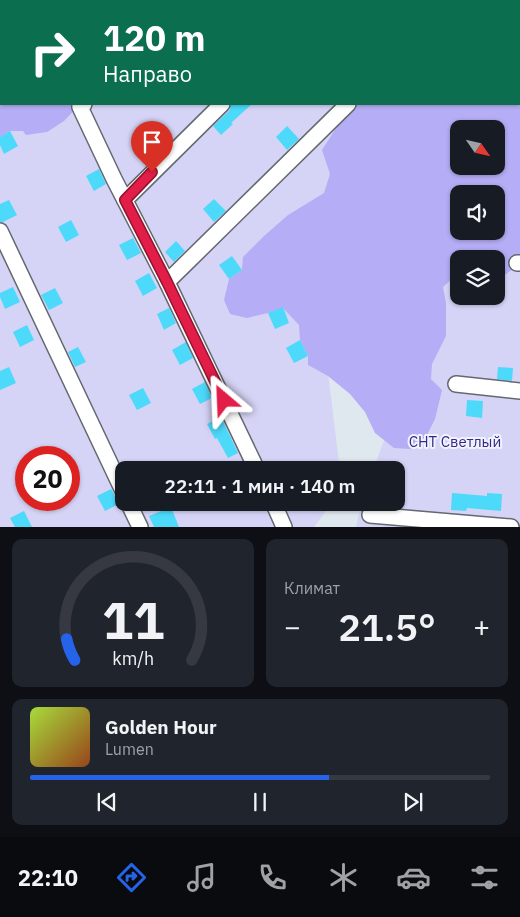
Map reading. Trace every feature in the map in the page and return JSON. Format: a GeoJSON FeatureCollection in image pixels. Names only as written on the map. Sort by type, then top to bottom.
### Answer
{"type":"FeatureCollection","features":[{"type":"Feature","properties":{"kind":"lane"},"geometry":{"type":"LineString","coordinates":[[83,105],[80,107],[253,461]]}},
{"type":"Feature","properties":{"kind":"lane"},"geometry":{"type":"LineString","coordinates":[[125,200],[221,105]]}},
{"type":"Feature","properties":{"kind":"lane"},"geometry":{"type":"LineString","coordinates":[[167,282],[347,105]]}},
{"type":"Feature","properties":{"kind":"lane"},"geometry":{"type":"LineString","coordinates":[[0,231],[115,474]]}},
{"type":"Feature","properties":{"kind":"lane"},"geometry":{"type":"LineString","coordinates":[[456,384],[520,392]]}},
{"type":"Feature","properties":{"kind":"lane"},"geometry":{"type":"LineString","coordinates":[[132,511],[140,527]]}},
{"type":"Feature","properties":{"kind":"lane"},"geometry":{"type":"LineString","coordinates":[[277,511],[284,527]]}},
{"type":"Feature","properties":{"kind":"lane"},"geometry":{"type":"LineString","coordinates":[[370,515],[510,527]]}},
{"type":"Feature","properties":{"kind":"green space"},"geometry":{"type":"Polygon","coordinates":[[[0,105],[359,105],[326,356],[339,461],[115,461],[115,511],[326,511],[314,527],[0,527],[0,105]]]}},
{"type":"Feature","properties":{"kind":"green space","name":"СНТ Светлый"},"geometry":{"type":"Polygon","coordinates":[[[520,234],[520,527],[356,527],[359,511],[405,511],[405,461],[376,461],[403,389],[437,254],[450,259],[450,305],[505,305],[505,253],[520,234]]]}},
{"type":"Feature","properties":{"kind":"shaded area"},"geometry":{"type":"Polygon","coordinates":[[[0,105],[79,105],[64,121],[47,132],[26,135],[23,131],[10,131],[0,137],[0,105]]]}},
{"type":"Feature","properties":{"kind":"shaded area"},"geometry":{"type":"Polygon","coordinates":[[[347,105],[520,105],[520,258],[514,268],[505,275],[505,250],[450,250],[450,281],[443,287],[446,303],[446,336],[432,364],[431,379],[442,390],[435,419],[424,441],[410,449],[394,448],[375,433],[365,412],[350,394],[328,376],[308,365],[308,356],[300,340],[299,325],[283,308],[247,318],[230,314],[224,300],[229,279],[242,270],[243,257],[288,215],[324,193],[330,174],[322,150],[347,111],[347,105]]]}},
{"type":"Feature","properties":{"kind":"building"},"geometry":{"type":"Polygon","coordinates":[[[231,105],[251,105],[221,135],[213,126],[229,111],[231,105]]]}},
{"type":"Feature","properties":{"kind":"building"},"geometry":{"type":"Polygon","coordinates":[[[287,126],[299,139],[287,150],[276,137],[287,126]]]}},
{"type":"Feature","properties":{"kind":"building"},"geometry":{"type":"Polygon","coordinates":[[[161,130],[171,141],[160,152],[149,140],[161,130]]]}},
{"type":"Feature","properties":{"kind":"building"},"geometry":{"type":"Polygon","coordinates":[[[10,131],[18,146],[4,154],[0,145],[0,137],[10,131]]]}},
{"type":"Feature","properties":{"kind":"building"},"geometry":{"type":"Polygon","coordinates":[[[99,169],[106,184],[94,191],[86,176],[99,169]]]}},
{"type":"Feature","properties":{"kind":"building"},"geometry":{"type":"Polygon","coordinates":[[[214,199],[226,211],[214,222],[203,209],[214,199]]]}},
{"type":"Feature","properties":{"kind":"building"},"geometry":{"type":"Polygon","coordinates":[[[9,200],[17,215],[0,222],[0,204],[9,200]]]}},
{"type":"Feature","properties":{"kind":"building"},"geometry":{"type":"Polygon","coordinates":[[[71,220],[79,235],[66,242],[58,227],[71,220]]]}},
{"type":"Feature","properties":{"kind":"building"},"geometry":{"type":"Polygon","coordinates":[[[133,238],[141,253],[127,260],[119,245],[133,238]]]}},
{"type":"Feature","properties":{"kind":"building"},"geometry":{"type":"Polygon","coordinates":[[[176,241],[185,251],[174,262],[165,252],[176,241]]]}},
{"type":"Feature","properties":{"kind":"building"},"geometry":{"type":"Polygon","coordinates":[[[232,256],[242,270],[229,279],[219,265],[232,256]]]}},
{"type":"Feature","properties":{"kind":"building"},"geometry":{"type":"Polygon","coordinates":[[[149,273],[157,288],[143,296],[135,281],[149,273]]]}},
{"type":"Feature","properties":{"kind":"building"},"geometry":{"type":"Polygon","coordinates":[[[13,287],[20,302],[5,309],[0,293],[13,287]]]}},
{"type":"Feature","properties":{"kind":"building"},"geometry":{"type":"Polygon","coordinates":[[[55,288],[63,303],[49,310],[41,295],[55,288]]]}},
{"type":"Feature","properties":{"kind":"building"},"geometry":{"type":"Polygon","coordinates":[[[283,307],[289,323],[275,329],[268,313],[283,307]]]}},
{"type":"Feature","properties":{"kind":"building"},"geometry":{"type":"Polygon","coordinates":[[[169,308],[176,323],[164,330],[157,314],[169,308]]]}},
{"type":"Feature","properties":{"kind":"building"},"geometry":{"type":"Polygon","coordinates":[[[27,325],[34,340],[20,347],[13,332],[27,325]]]}},
{"type":"Feature","properties":{"kind":"building"},"geometry":{"type":"Polygon","coordinates":[[[300,340],[308,356],[294,363],[286,348],[300,340]]]}},
{"type":"Feature","properties":{"kind":"building"},"geometry":{"type":"Polygon","coordinates":[[[186,342],[193,358],[180,365],[172,350],[186,342]]]}},
{"type":"Feature","properties":{"kind":"building"},"geometry":{"type":"Polygon","coordinates":[[[78,347],[86,362],[75,367],[68,352],[78,347]]]}},
{"type":"Feature","properties":{"kind":"building"},"geometry":{"type":"Polygon","coordinates":[[[9,367],[16,383],[0,390],[0,371],[9,367]]]}},
{"type":"Feature","properties":{"kind":"building"},"geometry":{"type":"Polygon","coordinates":[[[498,367],[513,368],[512,381],[497,379],[498,367]]]}},
{"type":"Feature","properties":{"kind":"building"},"geometry":{"type":"Polygon","coordinates":[[[205,382],[212,398],[200,404],[192,389],[205,382]]]}},
{"type":"Feature","properties":{"kind":"building"},"geometry":{"type":"Polygon","coordinates":[[[143,388],[151,403],[137,410],[129,395],[143,388]]]}},
{"type":"Feature","properties":{"kind":"building"},"geometry":{"type":"Polygon","coordinates":[[[467,400],[483,401],[482,418],[466,416],[467,400]]]}},
{"type":"Feature","properties":{"kind":"building"},"geometry":{"type":"Polygon","coordinates":[[[221,417],[238,453],[228,458],[207,424],[221,417]]]}},
{"type":"Feature","properties":{"kind":"building"},"geometry":{"type":"Polygon","coordinates":[[[111,489],[115,496],[115,506],[105,511],[97,496],[111,489]]]}},
{"type":"Feature","properties":{"kind":"building"},"geometry":{"type":"Polygon","coordinates":[[[452,493],[487,496],[487,493],[502,494],[501,511],[467,508],[466,511],[451,510],[452,493]]]}},
{"type":"Feature","properties":{"kind":"building"},"geometry":{"type":"Polygon","coordinates":[[[24,511],[32,527],[15,527],[10,518],[24,511]]]}},
{"type":"Feature","properties":{"kind":"building"},"geometry":{"type":"Polygon","coordinates":[[[161,511],[173,511],[179,527],[154,527],[149,516],[161,511]]]}},
{"type":"Feature","properties":{"kind":"route"},"geometry":{"type":"LineString","coordinates":[[152,172],[125,200],[224,400]]}}]}
